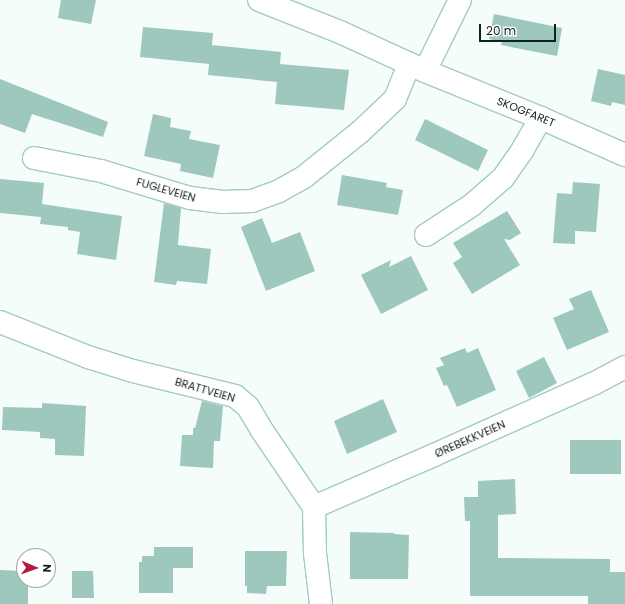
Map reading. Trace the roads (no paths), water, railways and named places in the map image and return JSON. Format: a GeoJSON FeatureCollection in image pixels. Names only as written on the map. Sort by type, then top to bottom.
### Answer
{"type":"FeatureCollection","features":[{"type":"Feature","properties":{"kind":"street","name":"SKOGFARET"},"geometry":{"type":"LineString","coordinates":[[258,0],[340,32],[417,68],[541,118],[625,155]]}},
{"type":"Feature","properties":{"kind":"street"},"geometry":{"type":"LineString","coordinates":[[417,68],[460,0]]}},
{"type":"Feature","properties":{"kind":"street","name":"FUGLEVEIEN"},"geometry":{"type":"LineString","coordinates":[[34,158],[101,171],[190,198],[223,202],[252,201],[279,191],[304,177],[360,132],[395,99],[417,68]]}},
{"type":"Feature","properties":{"kind":"street"},"geometry":{"type":"LineString","coordinates":[[426,235],[472,205],[503,178],[523,149],[541,118]]}},
{"type":"Feature","properties":{"kind":"street","name":"BRATTVEIEN"},"geometry":{"type":"LineString","coordinates":[[0,322],[88,357],[148,375],[235,396],[248,407],[261,429],[314,507]]}},
{"type":"Feature","properties":{"kind":"street","name":"ØREBEKKVEIEN"},"geometry":{"type":"LineString","coordinates":[[314,507],[595,383],[625,367]]}},
{"type":"Feature","properties":{"kind":"street"},"geometry":{"type":"LineString","coordinates":[[314,507],[315,553],[321,604]]}}]}
